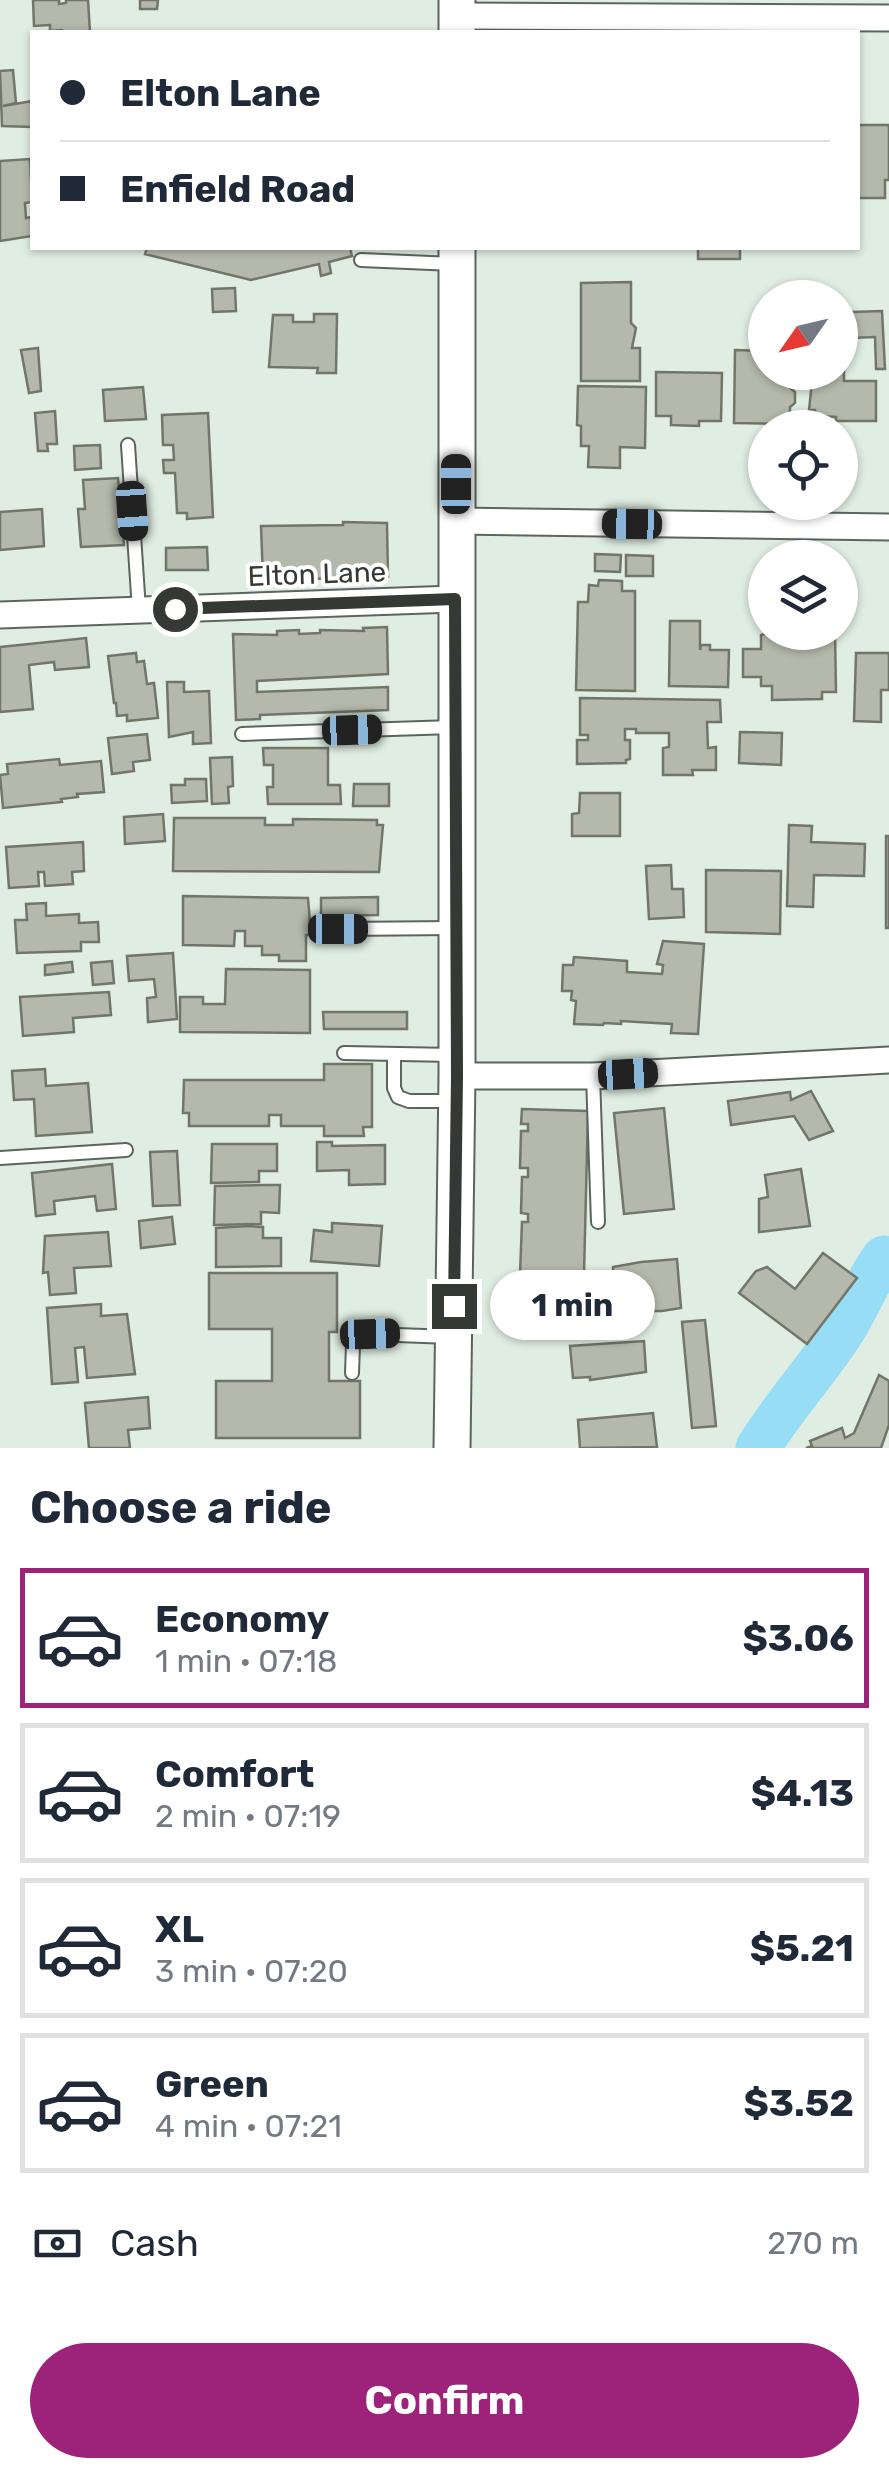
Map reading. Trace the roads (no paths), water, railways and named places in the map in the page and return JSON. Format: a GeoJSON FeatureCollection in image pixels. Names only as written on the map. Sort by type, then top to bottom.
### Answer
{"type":"FeatureCollection","features":[{"type":"Feature","properties":{"kind":"street"},"geometry":{"type":"LineString","coordinates":[[457,16],[889,18]]}},
{"type":"Feature","properties":{"kind":"street"},"geometry":{"type":"LineString","coordinates":[[452,1448],[457,1077],[457,256]]}},
{"type":"Feature","properties":{"kind":"street"},"geometry":{"type":"LineString","coordinates":[[456,521],[889,528]]}},
{"type":"Feature","properties":{"kind":"street","name":"Elton Lane"},"geometry":{"type":"LineString","coordinates":[[0,614],[455,599]]}},
{"type":"Feature","properties":{"kind":"street"},"geometry":{"type":"LineString","coordinates":[[457,1077],[593,1076],[889,1060]]}},
{"type":"Feature","properties":{"kind":"lane"},"geometry":{"type":"LineString","coordinates":[[361,260],[407,255],[457,256]]}},
{"type":"Feature","properties":{"kind":"lane"},"geometry":{"type":"LineString","coordinates":[[128,446],[139,610]]}},
{"type":"Feature","properties":{"kind":"lane"},"geometry":{"type":"LineString","coordinates":[[242,734],[456,727]]}},
{"type":"Feature","properties":{"kind":"lane"},"geometry":{"type":"LineString","coordinates":[[338,929],[456,928]]}},
{"type":"Feature","properties":{"kind":"lane"},"geometry":{"type":"LineString","coordinates":[[344,1053],[394,1054],[457,1077]]}},
{"type":"Feature","properties":{"kind":"lane"},"geometry":{"type":"LineString","coordinates":[[394,1054],[394,1088],[398,1096],[408,1101],[457,1077]]}},
{"type":"Feature","properties":{"kind":"lane"},"geometry":{"type":"LineString","coordinates":[[593,1076],[598,1222]]}},
{"type":"Feature","properties":{"kind":"lane"},"geometry":{"type":"LineString","coordinates":[[0,1158],[126,1150]]}},
{"type":"Feature","properties":{"kind":"lane"},"geometry":{"type":"LineString","coordinates":[[352,1374],[354,1345],[370,1334],[453,1337]]}},
{"type":"Feature","properties":{"kind":"waterway"},"geometry":{"type":"LineString","coordinates":[[758,1448],[841,1333],[884,1258]]}}]}
